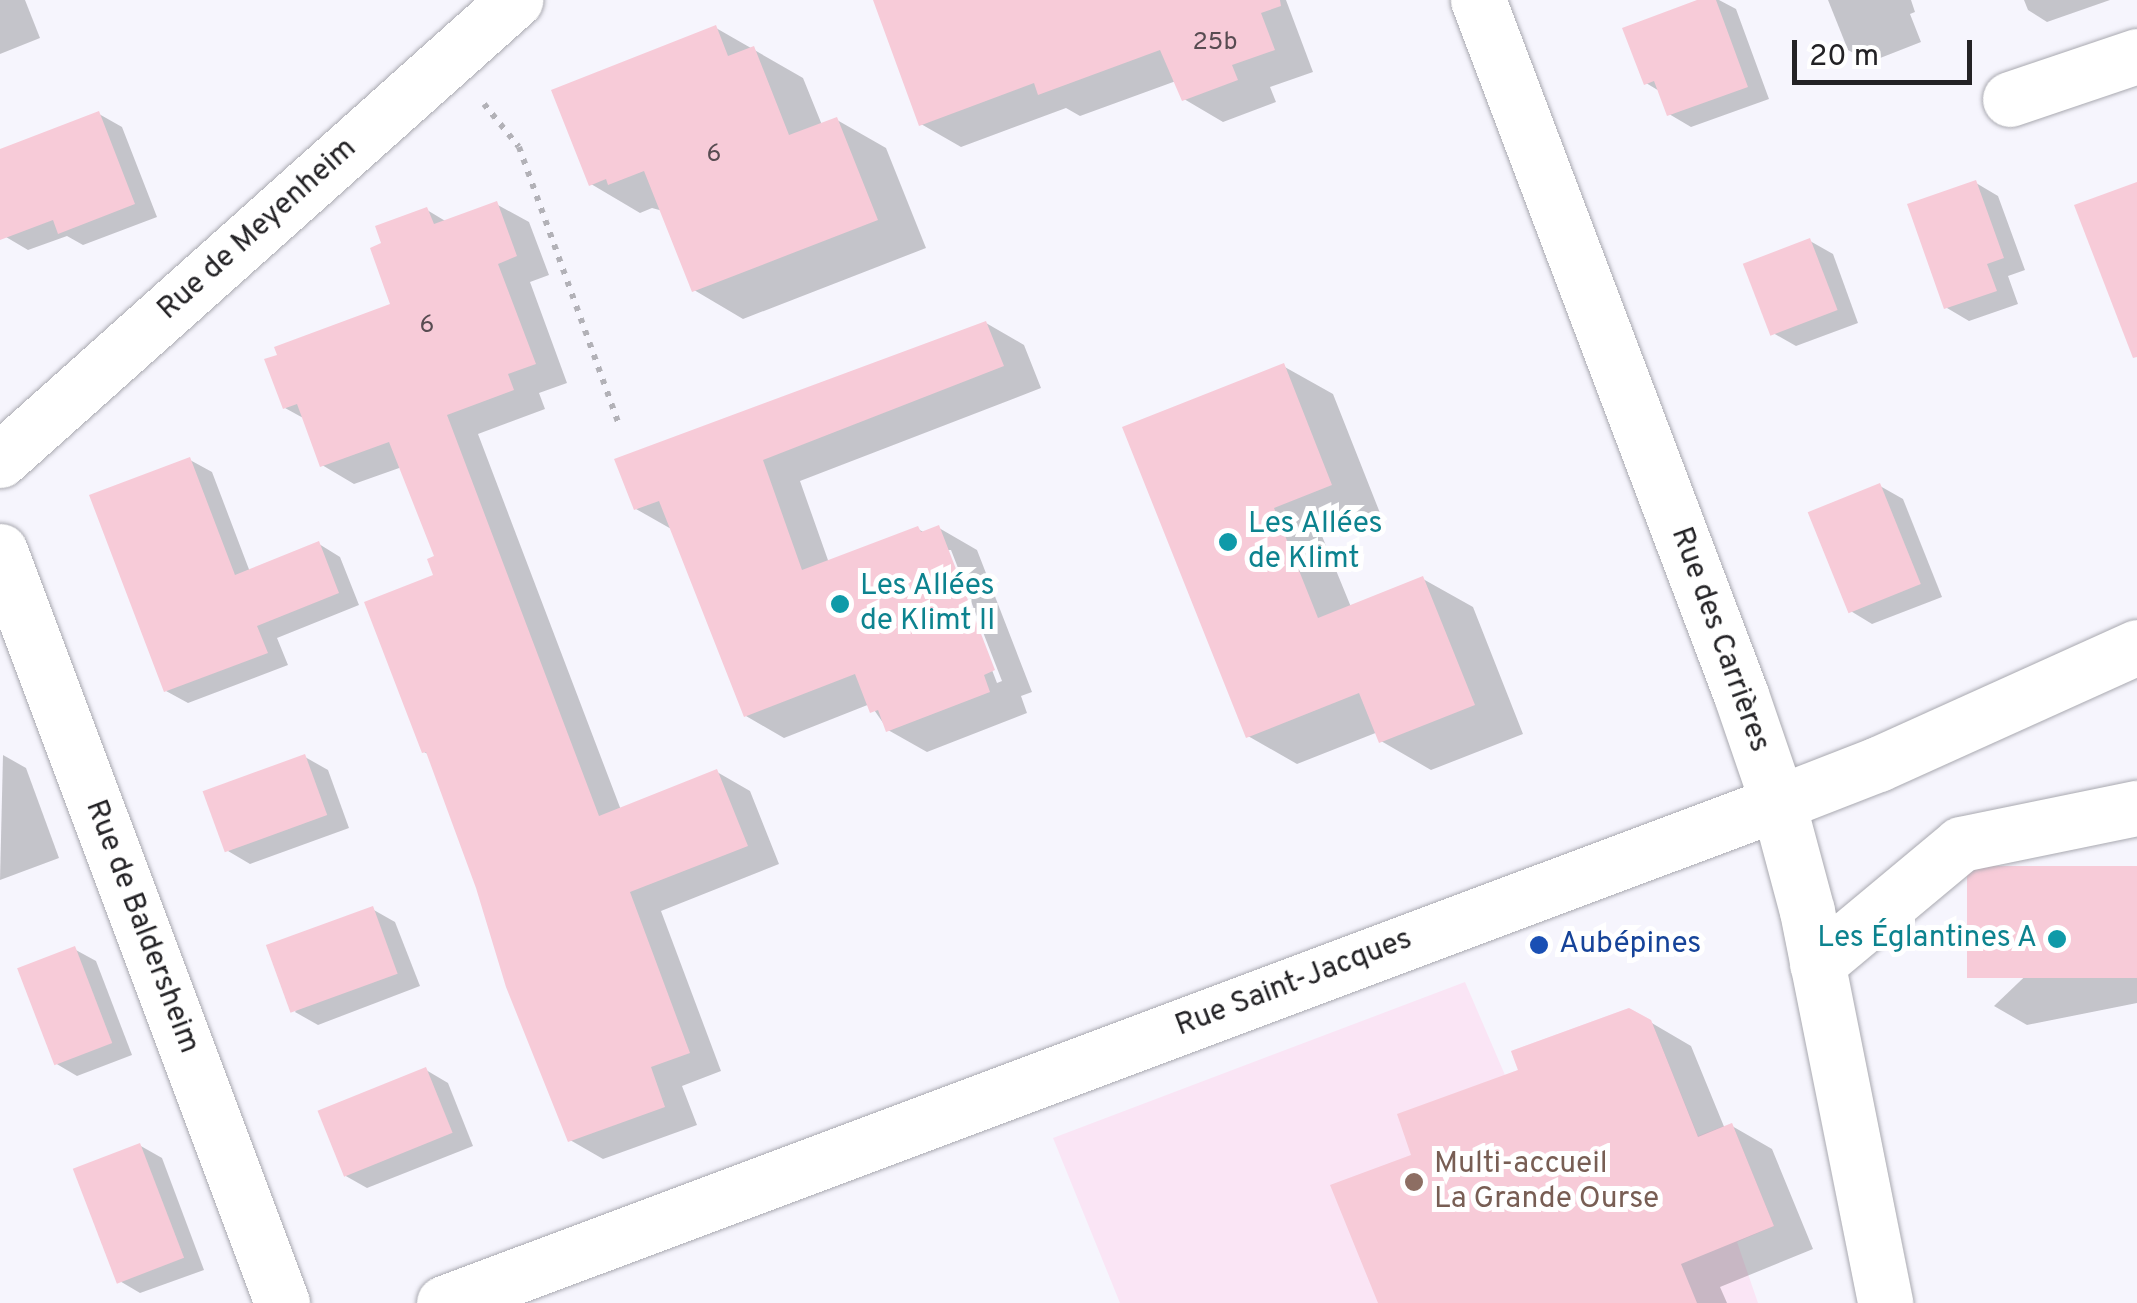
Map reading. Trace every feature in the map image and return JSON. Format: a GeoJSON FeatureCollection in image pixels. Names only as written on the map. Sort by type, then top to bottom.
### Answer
{"type":"FeatureCollection","features":[{"type":"Feature","properties":{"kind":"street","name":"Rue de Meyenheim"},"geometry":{"type":"LineString","coordinates":[[0,460],[515,0]]}},
{"type":"Feature","properties":{"kind":"street","name":"Rue des Carrières"},"geometry":{"type":"LineString","coordinates":[[1478,0],[1742,695],[1778,803],[1817,964],[1885,1303]]}},
{"type":"Feature","properties":{"kind":"street"},"geometry":{"type":"LineString","coordinates":[[2010,99],[2137,56]]}},
{"type":"Feature","properties":{"kind":"street","name":"Rue de Baldersheim"},"geometry":{"type":"LineString","coordinates":[[0,551],[282,1303]]}},
{"type":"Feature","properties":{"kind":"street","name":"Rue Saint-Jacques"},"geometry":{"type":"LineString","coordinates":[[444,1303],[1778,803],[1878,764],[2137,646]]}},
{"type":"Feature","properties":{"kind":"street"},"geometry":{"type":"LineString","coordinates":[[1817,964],[1961,844],[2137,808]]}},
{"type":"Feature","properties":{"kind":"path"},"geometry":{"type":"LineString","coordinates":[[448,60],[519,147],[618,422]]}},
{"type":"Feature","properties":{"kind":"shaded area","name":"Multi-accueil La Grande Ourse"},"geometry":{"type":"Polygon","coordinates":[[[1465,982],[1505,1075],[1518,1070],[1511,1051],[1629,1008],[1651,1020],[1698,1136],[1732,1123],[1774,1226],[1737,1242],[1758,1303],[1120,1303],[1053,1138],[1465,982]]]}},
{"type":"Feature","properties":{"kind":"building"},"geometry":{"type":"Polygon","coordinates":[[[873,0],[1280,0],[1281,6],[1261,13],[1275,50],[1232,65],[1238,80],[1182,101],[1160,50],[1038,95],[1034,83],[919,126],[873,0]]]}},
{"type":"Feature","properties":{"kind":"building"},"geometry":{"type":"Polygon","coordinates":[[[1697,0],[1716,0],[1748,87],[1667,116],[1654,81],[1644,85],[1622,28],[1697,0]]]}},
{"type":"Feature","properties":{"kind":"building"},"geometry":{"type":"Polygon","coordinates":[[[716,25],[728,56],[754,46],[789,135],[837,117],[878,220],[692,292],[644,171],[608,185],[606,179],[589,186],[551,90],[716,25]]]}},
{"type":"Feature","properties":{"kind":"building"},"geometry":{"type":"Polygon","coordinates":[[[99,111],[135,204],[58,234],[53,220],[0,240],[0,149],[99,111]]]}},
{"type":"Feature","properties":{"kind":"building"},"geometry":{"type":"Polygon","coordinates":[[[1976,180],[2004,258],[1987,264],[1997,291],[1944,309],[1907,204],[1976,180]]]}},
{"type":"Feature","properties":{"kind":"building"},"geometry":{"type":"Polygon","coordinates":[[[2137,182],[2137,357],[2133,358],[2074,205],[2137,182]]]}},
{"type":"Feature","properties":{"kind":"building"},"geometry":{"type":"Polygon","coordinates":[[[497,201],[517,256],[498,264],[536,364],[508,374],[514,390],[447,415],[599,816],[717,769],[748,846],[630,892],[690,1053],[651,1067],[665,1107],[568,1142],[506,987],[476,888],[426,752],[422,753],[364,602],[433,575],[427,559],[434,556],[389,442],[320,467],[297,404],[283,409],[264,359],[277,355],[274,347],[390,304],[370,248],[381,243],[375,226],[427,207],[434,224],[497,201]]]}},
{"type":"Feature","properties":{"kind":"building"},"geometry":{"type":"Polygon","coordinates":[[[1810,238],[1838,310],[1770,336],[1743,264],[1810,238]]]}},
{"type":"Feature","properties":{"kind":"building","name":"Les Allées de Klimt II"},"geometry":{"type":"Polygon","coordinates":[[[986,321],[1004,366],[763,460],[802,570],[918,526],[921,532],[939,525],[995,670],[984,675],[990,692],[886,732],[878,710],[870,713],[855,674],[744,717],[659,501],[634,510],[614,459],[986,321]]]}},
{"type":"Feature","properties":{"kind":"building","name":"Les Allées de Klimt"},"geometry":{"type":"Polygon","coordinates":[[[1284,363],[1332,485],[1274,508],[1318,618],[1423,576],[1475,705],[1379,743],[1359,693],[1246,738],[1122,427],[1284,363]]]}},
{"type":"Feature","properties":{"kind":"building"},"geometry":{"type":"Polygon","coordinates":[[[190,457],[235,575],[319,541],[339,593],[257,626],[268,653],[164,692],[89,495],[190,457]]]}},
{"type":"Feature","properties":{"kind":"building"},"geometry":{"type":"Polygon","coordinates":[[[1880,483],[1921,584],[1849,613],[1808,512],[1880,483]]]}},
{"type":"Feature","properties":{"kind":"building"},"geometry":{"type":"Polygon","coordinates":[[[305,754],[327,815],[225,852],[203,791],[305,754]]]}},
{"type":"Feature","properties":{"kind":"building","name":"Les Églantines A"},"geometry":{"type":"Polygon","coordinates":[[[1967,866],[2137,866],[2137,978],[1967,978],[1967,866]]]}},
{"type":"Feature","properties":{"kind":"building"},"geometry":{"type":"Polygon","coordinates":[[[373,906],[398,974],[291,1013],[266,945],[373,906]]]}},
{"type":"Feature","properties":{"kind":"building"},"geometry":{"type":"Polygon","coordinates":[[[75,946],[112,1043],[54,1065],[17,968],[75,946]]]}},
{"type":"Feature","properties":{"kind":"building"},"geometry":{"type":"Polygon","coordinates":[[[1629,1008],[1651,1020],[1698,1137],[1732,1123],[1774,1226],[1681,1264],[1697,1303],[1378,1303],[1330,1185],[1411,1155],[1397,1114],[1518,1070],[1511,1051],[1629,1008]]]}},
{"type":"Feature","properties":{"kind":"building"},"geometry":{"type":"Polygon","coordinates":[[[426,1067],[453,1133],[344,1177],[318,1111],[426,1067]]]}},
{"type":"Feature","properties":{"kind":"building"},"geometry":{"type":"Polygon","coordinates":[[[140,1143],[184,1258],[117,1284],[73,1169],[140,1143]]]}},
{"type":"Feature","properties":{"kind":"place","name":"Les Allées de Klimt"},"geometry":{"type":"Point","coordinates":[1228,542]}},
{"type":"Feature","properties":{"kind":"place","name":"Les Allées de Klimt II"},"geometry":{"type":"Point","coordinates":[840,604]}},
{"type":"Feature","properties":{"kind":"place","name":"Les Églantines A"},"geometry":{"type":"Point","coordinates":[2057,939]}},
{"type":"Feature","properties":{"kind":"place","name":"Aubépines"},"geometry":{"type":"Point","coordinates":[1539,945]}},
{"type":"Feature","properties":{"kind":"place","name":"Multi-accueil La Grande Ourse"},"geometry":{"type":"Point","coordinates":[1414,1182]}}]}
